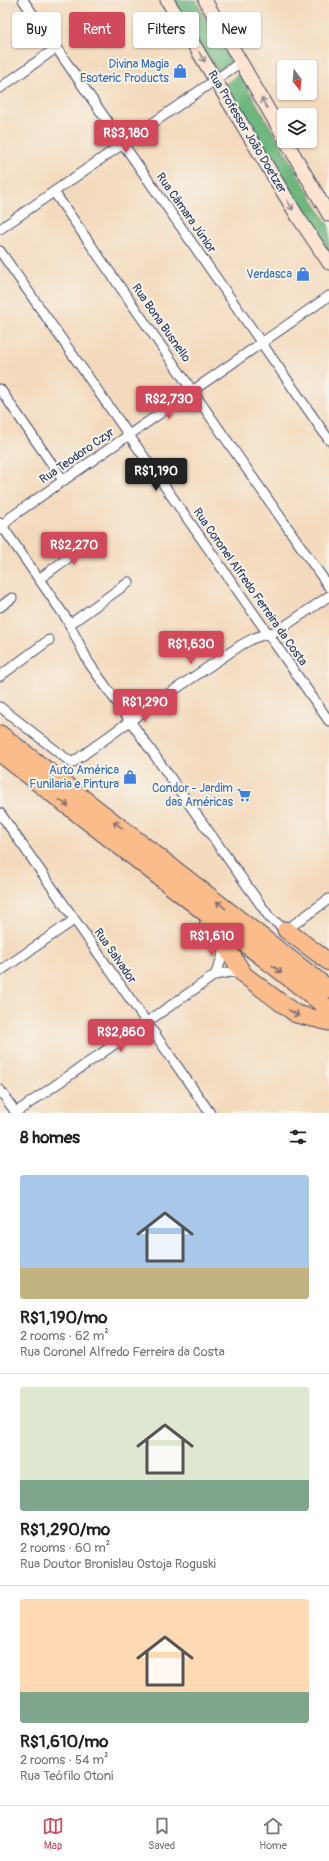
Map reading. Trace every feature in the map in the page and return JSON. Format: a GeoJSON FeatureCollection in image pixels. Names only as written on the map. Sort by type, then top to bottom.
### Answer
{"type":"FeatureCollection","features":[{"type":"Feature","properties":{"kind":"highway"},"geometry":{"type":"LineString","coordinates":[[0,734],[329,989]]}},
{"type":"Feature","properties":{"kind":"highway"},"geometry":{"type":"LineString","coordinates":[[0,753],[329,1010]]}},
{"type":"Feature","properties":{"kind":"highway"},"geometry":{"type":"LineString","coordinates":[[170,886],[224,943],[244,975],[296,1014],[329,1022]]}},
{"type":"Feature","properties":{"kind":"highway"},"geometry":{"type":"LineString","coordinates":[[286,930],[329,962]]}},
{"type":"Feature","properties":{"kind":"main road","name":"Rua Professor João Doetzer"},"geometry":{"type":"LineString","coordinates":[[167,0],[298,217],[329,263]]}},
{"type":"Feature","properties":{"kind":"main road"},"geometry":{"type":"LineString","coordinates":[[205,0],[277,125]]}},
{"type":"Feature","properties":{"kind":"main road"},"geometry":{"type":"LineString","coordinates":[[290,148],[329,215]]}},
{"type":"Feature","properties":{"kind":"street","name":"Rua Câmara Júnior"},"geometry":{"type":"LineString","coordinates":[[23,0],[31,12]]}},
{"type":"Feature","properties":{"kind":"street","name":"Rua Câmara Júnior"},"geometry":{"type":"LineString","coordinates":[[56,48],[329,440]]}},
{"type":"Feature","properties":{"kind":"street"},"geometry":{"type":"LineString","coordinates":[[0,88],[56,48]]}},
{"type":"Feature","properties":{"kind":"street"},"geometry":{"type":"LineString","coordinates":[[0,229],[241,62]]}},
{"type":"Feature","properties":{"kind":"street","name":"Rua Bona Busnello"},"geometry":{"type":"LineString","coordinates":[[54,192],[329,587]]}},
{"type":"Feature","properties":{"kind":"street","name":"Rua Coronel Alfredo Ferreira da Costa"},"geometry":{"type":"LineString","coordinates":[[0,251],[329,721]]}},
{"type":"Feature","properties":{"kind":"street","name":"Rua Teodoro Czyr"},"geometry":{"type":"LineString","coordinates":[[1,527],[11,517],[63,480],[329,296]]}},
{"type":"Feature","properties":{"kind":"street"},"geometry":{"type":"LineString","coordinates":[[0,389],[63,480]]}},
{"type":"Feature","properties":{"kind":"street"},"geometry":{"type":"LineString","coordinates":[[1,527],[70,624],[84,656],[266,913],[286,930],[329,899]]}},
{"type":"Feature","properties":{"kind":"street"},"geometry":{"type":"LineString","coordinates":[[39,579],[97,537]]}},
{"type":"Feature","properties":{"kind":"street"},"geometry":{"type":"LineString","coordinates":[[70,624],[129,582]]}},
{"type":"Feature","properties":{"kind":"street"},"geometry":{"type":"LineString","coordinates":[[0,707],[72,763],[130,721],[241,645],[267,633],[279,630],[329,596]]}},
{"type":"Feature","properties":{"kind":"street"},"geometry":{"type":"LineString","coordinates":[[0,607],[12,598]]}},
{"type":"Feature","properties":{"kind":"street"},"geometry":{"type":"LineString","coordinates":[[0,676],[49,640]]}},
{"type":"Feature","properties":{"kind":"street","name":"Rua Salvador"},"geometry":{"type":"LineString","coordinates":[[0,814],[210,1113]]}},
{"type":"Feature","properties":{"kind":"street"},"geometry":{"type":"LineString","coordinates":[[0,971],[74,920]]}},
{"type":"Feature","properties":{"kind":"street"},"geometry":{"type":"LineString","coordinates":[[215,975],[222,958],[224,943]]}},
{"type":"Feature","properties":{"kind":"street"},"geometry":{"type":"LineString","coordinates":[[0,1090],[16,1113],[215,975],[231,972],[244,975]]}},
{"type":"Feature","properties":{"kind":"green space"},"geometry":{"type":"Polygon","coordinates":[[[172,0],[195,0],[207,21],[207,48],[223,48],[231,62],[217,71],[199,43],[199,12],[180,12],[172,0]]]}},
{"type":"Feature","properties":{"kind":"green space"},"geometry":{"type":"Polygon","coordinates":[[[239,74],[277,139],[277,148],[283,148],[329,227],[329,252],[224,85],[239,74]]]}},
{"type":"Feature","properties":{"kind":"place","name":"Divina Magia Esoteric Products"},"geometry":{"type":"Point","coordinates":[180,71]}},
{"type":"Feature","properties":{"kind":"place","name":"Verdasca"},"geometry":{"type":"Point","coordinates":[303,274]}},
{"type":"Feature","properties":{"kind":"place","name":"Auto América Funilaria e Pintura"},"geometry":{"type":"Point","coordinates":[130,777]}},
{"type":"Feature","properties":{"kind":"place","name":"Condor - Jardim das Américas"},"geometry":{"type":"Point","coordinates":[244,795]}}]}
